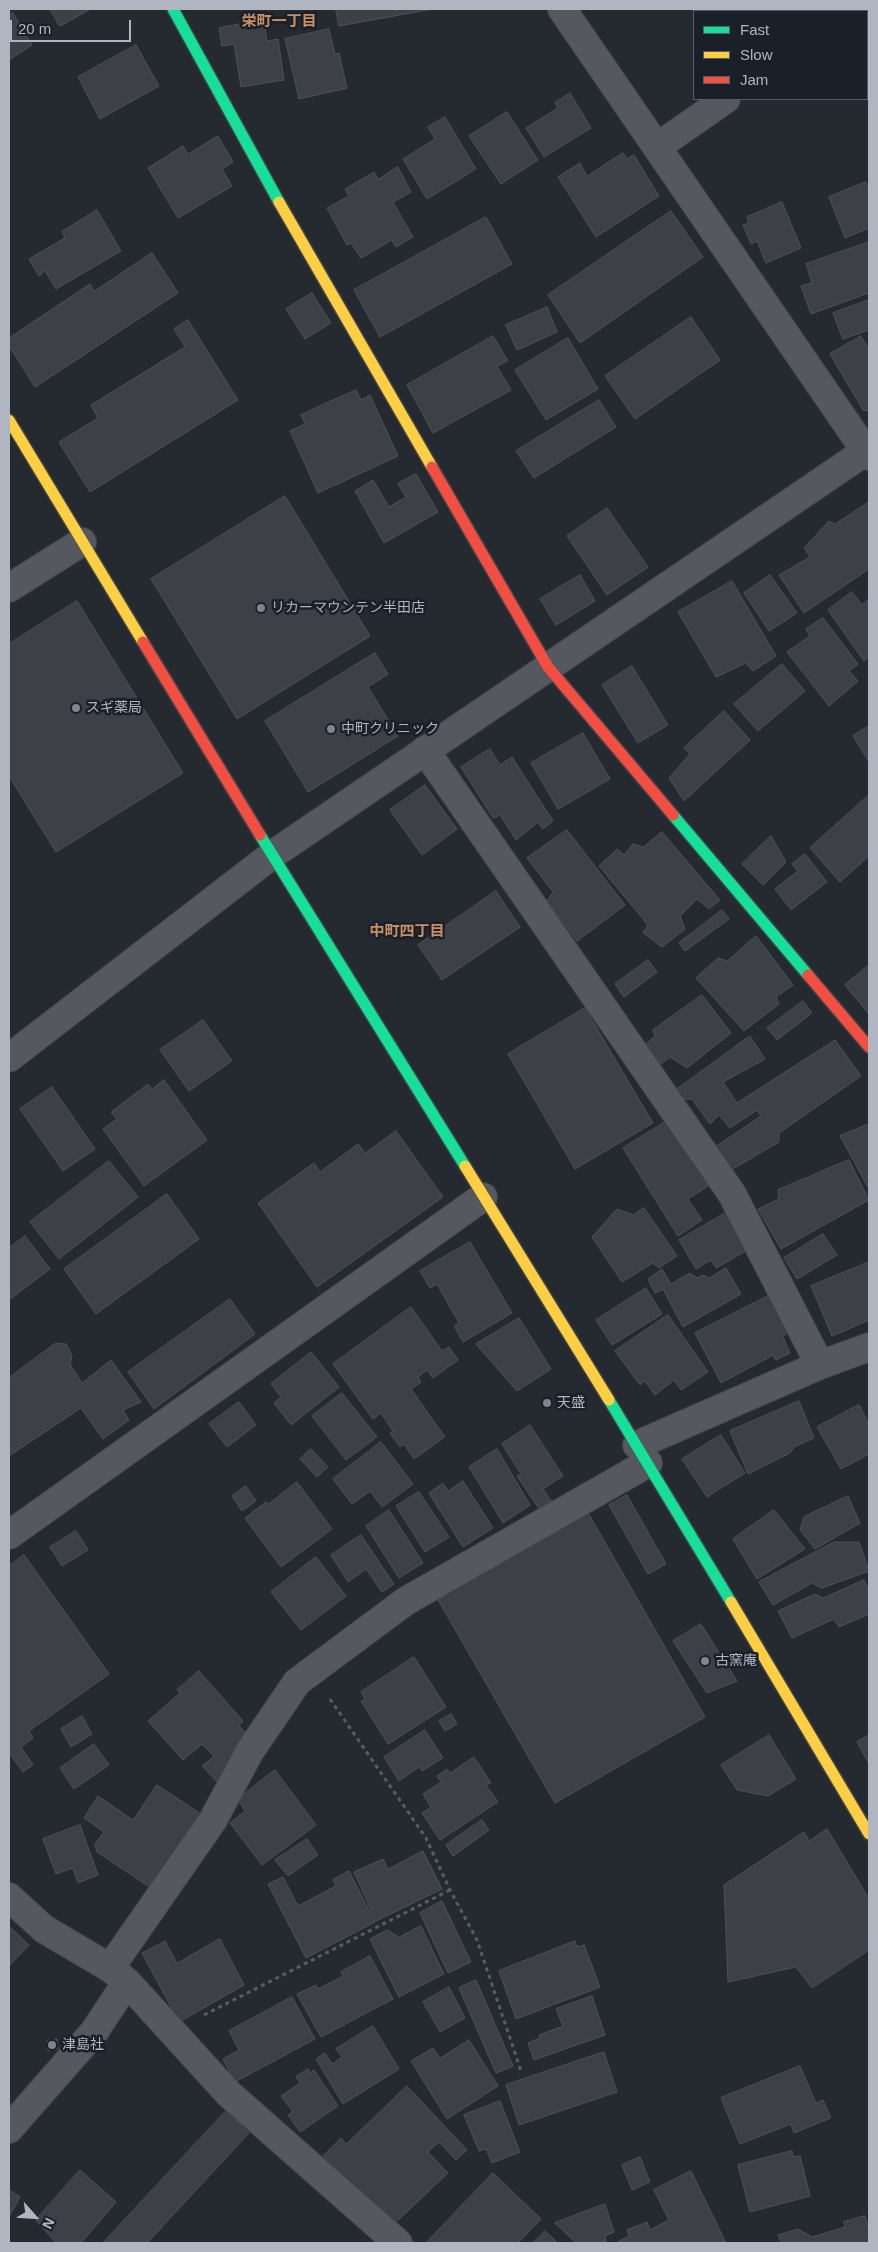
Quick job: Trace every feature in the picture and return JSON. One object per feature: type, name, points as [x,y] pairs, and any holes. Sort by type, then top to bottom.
[{"type":"street","points":[[173,9],[282,208],[548,667],[869,1047]]},
{"type":"street","points":[[9,1058],[272,855],[868,452],[562,9]]},
{"type":"street","points":[[657,147],[725,100]]},
{"type":"street","points":[[9,420],[272,855],[642,1454],[869,1834]]},
{"type":"street","points":[[9,588],[82,542]]},
{"type":"street","points":[[425,750],[732,1194],[820,1365]]},
{"type":"street","points":[[9,1535],[483,1197]]},
{"type":"street","points":[[9,2129],[94,2032],[118,1975],[213,1820],[250,1751],[297,1682],[406,1601],[642,1454],[820,1365],[869,1347]]},
{"type":"street","points":[[9,1897],[44,1929],[118,1975],[229,2094],[398,2243]]},
{"type":"path","points":[[312,1672],[426,1838],[450,1890],[477,1940],[522,2071]]},
{"type":"path","points":[[172,2032],[450,1890]]},
{"type":"building","points":[[50,9],[91,9],[60,26]]},
{"type":"building","points":[[336,9],[433,9],[339,26]]},
{"type":"building","points":[[13,13],[32,45],[9,60],[9,15]]},
{"type":"building","points":[[264,20],[267,41],[278,39],[284,80],[241,87],[234,44],[222,46],[219,28]]},
{"type":"building","points":[[329,29],[335,54],[339,53],[347,88],[299,99],[285,39]]},
{"type":"building","points":[[136,45],[159,86],[100,119],[78,77]]},
{"type":"building","points":[[570,93],[591,128],[544,157],[526,128],[558,108],[555,103]]},
{"type":"building","points":[[507,112],[538,160],[501,184],[469,136]]},
{"type":"building","points":[[445,117],[476,169],[427,199],[403,159],[435,139],[428,127]]},
{"type":"building","points":[[218,136],[233,162],[222,169],[232,186],[178,218],[148,168],[183,146],[188,154]]},
{"type":"building","points":[[623,153],[627,159],[634,155],[659,196],[596,237],[558,177],[580,163],[587,176]]},
{"type":"building","points":[[398,167],[411,192],[393,202],[413,237],[396,247],[392,240],[361,258],[351,243],[347,245],[327,208],[349,196],[345,189],[374,172],[378,179]]},
{"type":"building","points":[[866,182],[869,191],[869,228],[845,238],[829,197]]},
{"type":"building","points":[[782,202],[801,248],[766,263],[757,241],[751,244],[743,225],[749,223],[747,217]]},
{"type":"building","points":[[97,210],[121,251],[56,289],[45,271],[39,276],[29,259],[65,238],[62,232]]},
{"type":"building","points":[[671,211],[703,257],[580,343],[548,295]]},
{"type":"building","points":[[486,217],[512,264],[380,337],[354,290]]},
{"type":"building","points":[[869,242],[869,293],[811,314],[801,286],[812,283],[806,264]]},
{"type":"building","points":[[152,253],[178,293],[35,387],[9,346],[9,338],[90,284],[94,291]]},
{"type":"building","points":[[312,293],[331,323],[305,339],[286,309]]},
{"type":"building","points":[[869,300],[869,330],[843,339],[833,313]]},
{"type":"building","points":[[547,307],[557,332],[517,350],[506,325]]},
{"type":"building","points":[[691,317],[720,360],[635,419],[605,376]]},
{"type":"building","points":[[188,320],[238,400],[90,492],[59,442],[98,418],[91,405],[185,347],[174,329]]},
{"type":"building","points":[[493,336],[508,361],[497,366],[511,390],[433,433],[407,385]]},
{"type":"building","points":[[861,336],[869,350],[869,411],[863,410],[830,354]]},
{"type":"building","points":[[568,338],[598,389],[546,420],[515,370]]},
{"type":"building","points":[[356,390],[361,400],[370,395],[398,456],[318,493],[290,431],[305,424],[301,415]]},
{"type":"building","points":[[599,400],[616,427],[534,478],[516,451]]},
{"type":"building","points":[[416,474],[438,512],[384,543],[355,491],[373,480],[389,507],[406,497],[398,484]]},
{"type":"building","name":"リカーマウンテン半田店","points":[[285,496],[370,636],[237,719],[151,579]]},
{"type":"building","points":[[869,502],[869,569],[804,613],[779,575],[810,557],[804,548],[829,521],[835,524]]},
{"type":"building","points":[[607,508],[648,567],[607,595],[567,536]]},
{"type":"building","points":[[580,575],[595,601],[556,625],[540,599]]},
{"type":"building","points":[[770,575],[797,613],[769,631],[744,593]]},
{"type":"building","points":[[732,581],[776,656],[753,671],[746,663],[716,677],[678,612]]},
{"type":"building","points":[[852,592],[862,605],[869,599],[869,657],[864,661],[828,610]]},
{"type":"building","name":"スギ薬局","points":[[77,601],[183,773],[56,852],[9,776],[9,644]]},
{"type":"building","points":[[823,618],[858,664],[849,671],[858,681],[829,706],[787,652],[810,636],[806,629]]},
{"type":"building","name":"中町クリニック","points":[[375,653],[388,674],[368,687],[398,736],[308,792],[265,721]]},
{"type":"building","points":[[782,664],[805,691],[758,731],[734,704]]},
{"type":"building","points":[[632,666],[668,725],[638,743],[602,685]]},
{"type":"building","points":[[724,711],[750,740],[684,801],[669,778],[690,754],[684,748]]},
{"type":"building","points":[[869,726],[869,762],[853,736]]},
{"type":"building","points":[[583,733],[610,779],[558,809],[531,763]]},
{"type":"building","points":[[490,749],[500,765],[512,757],[553,821],[543,829],[538,822],[516,840],[500,815],[493,818],[461,767]]},
{"type":"building","points":[[425,785],[457,829],[422,855],[390,810]]},
{"type":"building","points":[[869,795],[869,856],[840,882],[810,848]]},
{"type":"building","points":[[567,830],[625,905],[577,941],[547,901],[553,892],[527,858]]},
{"type":"building","points":[[662,832],[720,900],[709,909],[697,899],[680,916],[685,929],[662,947],[643,933],[648,925],[599,866],[617,849],[624,855],[633,844],[643,847]]},
{"type":"building","points":[[771,836],[786,862],[763,885],[742,864]]},
{"type":"building","points":[[805,854],[827,882],[791,910],[775,889],[798,871],[792,864]]},
{"type":"building","points":[[496,891],[520,927],[442,980],[418,945]]},
{"type":"building","points":[[722,910],[729,919],[685,951],[679,943]]},
{"type":"building","points":[[756,936],[793,985],[776,997],[779,1004],[744,1031],[696,978],[718,958],[727,961]]},
{"type":"building","points":[[648,960],[657,972],[624,997],[615,984]]},
{"type":"building","points":[[869,965],[869,1014],[845,985]]},
{"type":"building","points":[[702,995],[731,1033],[687,1068],[670,1057],[661,1064],[645,1045],[655,1036],[653,1030]]},
{"type":"building","points":[[803,1001],[812,1013],[777,1040],[767,1028]]},
{"type":"building","points":[[585,1008],[653,1123],[575,1169],[508,1054]]},
{"type":"building","points":[[203,1020],[232,1061],[189,1091],[160,1050]]},
{"type":"building","points":[[750,1036],[765,1059],[723,1082],[737,1103],[835,1040],[861,1076],[779,1133],[779,1142],[731,1170],[715,1147],[761,1116],[757,1110],[730,1128],[719,1115],[710,1124],[692,1099],[684,1099],[676,1090]]},
{"type":"building","points":[[164,1080],[207,1140],[144,1186],[103,1129],[117,1119],[111,1112],[148,1084],[152,1089]]},
{"type":"building","points":[[52,1087],[95,1149],[63,1171],[20,1109]]},
{"type":"building","points":[[667,1121],[708,1186],[688,1199],[702,1220],[678,1236],[623,1148]]},
{"type":"building","points":[[869,1124],[869,1189],[840,1136]]},
{"type":"building","points":[[396,1131],[443,1197],[317,1287],[258,1203],[314,1163],[320,1172],[358,1144],[365,1153]]},
{"type":"building","points":[[849,1160],[869,1200],[781,1249],[758,1209],[779,1199],[778,1190]]},
{"type":"building","points":[[109,1161],[138,1197],[59,1259],[30,1222]]},
{"type":"building","points":[[167,1194],[199,1239],[96,1314],[64,1269]]},
{"type":"building","points":[[644,1208],[677,1256],[659,1268],[653,1263],[622,1282],[592,1237],[617,1209],[633,1215]]},
{"type":"building","points":[[729,1211],[751,1248],[716,1268],[711,1260],[696,1269],[679,1240]]},
{"type":"building","points":[[823,1234],[837,1255],[797,1279],[784,1258]]},
{"type":"building","points":[[25,1236],[50,1269],[9,1300],[9,1248]]},
{"type":"building","points":[[470,1242],[512,1313],[463,1342],[454,1326],[459,1323],[437,1284],[430,1288],[420,1271]]},
{"type":"building","points":[[869,1262],[869,1320],[832,1336],[811,1286]]},
{"type":"building","points":[[726,1268],[741,1294],[683,1327],[663,1289],[655,1293],[648,1279],[662,1269],[671,1284],[690,1273],[697,1278],[703,1275],[709,1278]]},
{"type":"building","points":[[646,1288],[662,1314],[612,1345],[596,1320]]},
{"type":"building","points":[[770,1295],[788,1331],[783,1337],[790,1353],[776,1360],[773,1355],[721,1383],[695,1333]]},
{"type":"building","points":[[230,1299],[255,1334],[154,1409],[128,1372]]},
{"type":"building","points":[[411,1307],[442,1351],[449,1347],[458,1360],[433,1378],[427,1370],[418,1377],[421,1382],[411,1389],[445,1437],[414,1459],[404,1444],[400,1447],[390,1433],[393,1431],[381,1413],[373,1419],[333,1364]]},
{"type":"building","points":[[668,1315],[708,1372],[681,1390],[674,1380],[655,1395],[645,1381],[640,1385],[615,1351]]},
{"type":"building","points":[[519,1318],[551,1369],[517,1391],[476,1344]]},
{"type":"building","points":[[56,1343],[66,1344],[72,1356],[70,1364],[82,1383],[111,1360],[141,1402],[123,1410],[129,1420],[103,1439],[81,1408],[9,1456],[9,1378]]},
{"type":"building","points":[[311,1352],[339,1387],[291,1425],[274,1403],[281,1397],[271,1384]]},
{"type":"building","points":[[342,1393],[377,1437],[346,1460],[312,1416]]},
{"type":"building","points":[[799,1401],[814,1438],[794,1447],[790,1453],[748,1474],[730,1431]]},
{"type":"building","points":[[239,1402],[256,1425],[227,1447],[209,1424]]},
{"type":"building","points":[[859,1405],[869,1424],[869,1454],[841,1469],[817,1427]]},
{"type":"building","points":[[530,1425],[563,1476],[543,1489],[551,1501],[539,1509],[517,1476],[521,1474],[502,1444]]},
{"type":"building","points":[[721,1435],[745,1473],[707,1497],[682,1459]]},
{"type":"building","points":[[381,1442],[413,1484],[382,1507],[370,1491],[352,1504],[333,1479]]},
{"type":"building","points":[[311,1449],[328,1467],[317,1477],[300,1459]]},
{"type":"building","points":[[497,1449],[530,1505],[503,1523],[469,1467]]},
{"type":"building","points":[[463,1481],[493,1528],[463,1547],[429,1493],[443,1483],[448,1491]]},
{"type":"building","points":[[297,1482],[332,1529],[281,1567],[245,1518],[266,1502],[268,1504]]},
{"type":"building","points":[[246,1486],[256,1501],[242,1511],[232,1496]]},
{"type":"building","points":[[419,1492],[449,1537],[425,1552],[396,1506]]},
{"type":"building","points":[[627,1495],[666,1564],[648,1574],[609,1505]]},
{"type":"building","points":[[848,1496],[860,1523],[815,1549],[800,1530],[804,1517]]},
{"type":"building","points":[[389,1510],[423,1563],[399,1578],[366,1526]]},
{"type":"building","points":[[774,1510],[805,1549],[757,1579],[733,1539]]},
{"type":"building","points":[[587,1511],[705,1717],[555,1803],[437,1598]]},
{"type":"building","points":[[76,1531],[88,1550],[62,1566],[50,1547]]},
{"type":"building","points":[[361,1535],[394,1584],[382,1592],[366,1569],[348,1582],[331,1555]]},
{"type":"building","points":[[834,1542],[859,1542],[869,1571],[822,1588],[812,1583],[773,1605],[759,1582]]},
{"type":"building","points":[[24,1555],[109,1674],[29,1731],[33,1738],[21,1747],[33,1765],[23,1772],[9,1753],[9,1566]]},
{"type":"building","points":[[316,1557],[346,1596],[301,1630],[271,1592]]},
{"type":"building","points":[[864,1580],[869,1592],[869,1614],[839,1627],[834,1619],[792,1638],[778,1611],[815,1594],[823,1598]]},
{"type":"building","name":"古窯庵","points":[[701,1624],[737,1681],[707,1693],[673,1641]]},
{"type":"building","points":[[414,1657],[446,1707],[388,1744],[361,1701],[365,1699],[361,1692]]},
{"type":"building","points":[[199,1671],[243,1721],[239,1726],[246,1733],[218,1783],[202,1766],[214,1756],[202,1744],[183,1760],[148,1721],[180,1693],[177,1690]]},
{"type":"building","points":[[451,1714],[457,1724],[445,1731],[439,1721]]},
{"type":"building","points":[[82,1716],[92,1734],[71,1747],[61,1729]]},
{"type":"building","points":[[425,1730],[443,1758],[422,1771],[419,1767],[399,1781],[384,1757]]},
{"type":"building","points":[[769,1735],[796,1779],[768,1796],[737,1790],[721,1765]]},
{"type":"building","points":[[869,1735],[869,1764],[857,1742]]},
{"type":"building","points":[[94,1744],[109,1765],[74,1789],[60,1768]]},
{"type":"building","points":[[474,1757],[491,1783],[486,1785],[498,1802],[440,1840],[422,1813],[431,1807],[423,1794],[441,1782],[437,1776],[447,1769],[450,1773]]},
{"type":"building","points":[[275,1770],[316,1825],[262,1865],[230,1823],[245,1811],[238,1799]]},
{"type":"building","points":[[157,1785],[201,1814],[151,1888],[97,1852],[95,1844],[104,1832],[84,1818],[98,1796],[133,1820]]},
{"type":"building","points":[[482,1820],[489,1830],[453,1856],[446,1845]]},
{"type":"building","points":[[80,1825],[98,1875],[78,1883],[73,1868],[56,1874],[43,1839]]},
{"type":"building","points":[[827,1829],[869,1899],[869,1950],[812,1988],[796,1967],[728,1982],[724,1885],[804,1832],[809,1841]]},
{"type":"building","points":[[307,1839],[318,1855],[288,1876],[275,1860]]},
{"type":"building","points":[[423,1851],[442,1889],[376,1921],[354,1872],[383,1859],[388,1869]]},
{"type":"building","points":[[349,1871],[375,1922],[306,1958],[268,1884],[283,1877],[298,1906],[336,1886],[333,1880]]},
{"type":"building","points":[[442,1901],[471,1962],[448,1973],[420,1913]]},
{"type":"building","points":[[9,1926],[29,1945],[9,1966]]},
{"type":"building","points":[[421,1926],[444,1974],[399,1997],[370,1939],[387,1930],[399,1937]]},
{"type":"building","points":[[220,1939],[244,1985],[179,2022],[142,1953],[165,1941],[177,1963]]},
{"type":"building","points":[[575,1941],[577,1947],[584,1945],[600,1987],[516,2019],[499,1971]]},
{"type":"building","points":[[370,1956],[393,1999],[321,2037],[297,1994],[316,1985],[318,1989],[343,1976],[341,1972]]},
{"type":"building","points":[[476,1980],[513,2066],[496,2073],[459,1988]]},
{"type":"building","points":[[449,1987],[465,2018],[440,2032],[423,2002]]},
{"type":"building","points":[[592,1996],[605,2035],[534,2060],[528,2043],[540,2038],[539,2035],[563,2026],[556,2009]]},
{"type":"building","points":[[292,1997],[315,2039],[235,2082],[223,2059],[239,2050],[229,2031]]},
{"type":"building","points":[[373,2026],[399,2069],[343,2104],[316,2059],[325,2053],[332,2064],[342,2057],[336,2049]]},
{"type":"building","name":"津島社","points":[[57,2039],[58,2049],[48,2051],[47,2041]]},
{"type":"building","points":[[469,2040],[498,2086],[447,2119],[411,2061],[433,2048],[440,2058]]},
{"type":"building","points":[[604,2052],[617,2092],[519,2125],[506,2085]]},
{"type":"building","points":[[800,2066],[816,2103],[823,2100],[831,2118],[794,2133],[791,2124],[740,2144],[721,2098]]},
{"type":"building","points":[[308,2069],[310,2073],[314,2070],[338,2106],[300,2132],[288,2115],[293,2112],[281,2096],[300,2083],[296,2077]]},
{"type":"building","points":[[407,2086],[467,2150],[456,2160],[439,2142],[428,2152],[448,2173],[392,2226],[363,2199],[323,2156],[341,2138],[346,2144]]},
{"type":"building","points":[[500,2101],[520,2152],[492,2163],[486,2149],[479,2151],[464,2115]]},
{"type":"building","points":[[226,2111],[249,2133],[147,2243],[103,2243]]},
{"type":"building","points":[[792,2151],[793,2157],[800,2156],[810,2196],[750,2212],[738,2165]]},
{"type":"building","points":[[640,2157],[650,2182],[632,2190],[622,2165]]},
{"type":"building","points":[[80,2170],[116,2202],[81,2243],[56,2243],[36,2220]]},
{"type":"building","points":[[691,2171],[726,2243],[616,2243],[629,2236],[627,2230],[647,2222],[650,2230],[669,2220],[654,2190]]},
{"type":"building","points":[[493,2173],[541,2219],[518,2243],[426,2243]]},
{"type":"building","points":[[9,2190],[20,2197],[9,2217]]},
{"type":"building","points":[[605,2204],[614,2232],[605,2236],[606,2242],[576,2243],[555,2223]]},
{"type":"building","points":[[865,2216],[869,2230],[869,2243],[781,2243],[778,2235],[798,2229],[812,2237],[845,2227],[844,2222]]},
{"type":"building","points":[[545,2231],[556,2241],[553,2243],[533,2243]]},
{"type":"traffic: fast","points":[[173,9],[279,202]]},
{"type":"traffic: fast","points":[[673,815],[808,975]]},
{"type":"traffic: fast","points":[[260,835],[465,1166]]},
{"type":"traffic: fast","points":[[609,1400],[731,1602]]},
{"type":"traffic: slow","points":[[279,202],[432,467]]},
{"type":"traffic: slow","points":[[9,420],[143,642]]},
{"type":"traffic: slow","points":[[465,1166],[609,1400]]},
{"type":"traffic: slow","points":[[731,1602],[869,1834]]},
{"type":"traffic: jam","points":[[432,467],[548,667],[673,815]]},
{"type":"traffic: jam","points":[[143,642],[260,835]]},
{"type":"traffic: jam","points":[[808,975],[869,1047]]},
{"type":"place","name":"リカーマウンテン半田店","points":[[261,608]]},
{"type":"place","name":"スギ薬局","points":[[76,708]]},
{"type":"place","name":"中町クリニック","points":[[331,729]]},
{"type":"place","name":"天盛","points":[[547,1403]]},
{"type":"place","name":"古窯庵","points":[[705,1661]]},
{"type":"place","name":"津島社","points":[[52,2045]]},
{"type":"district","name":"栄町一丁目","points":[[279,22]]},
{"type":"district","name":"中町四丁目","points":[[407,932]]}]
